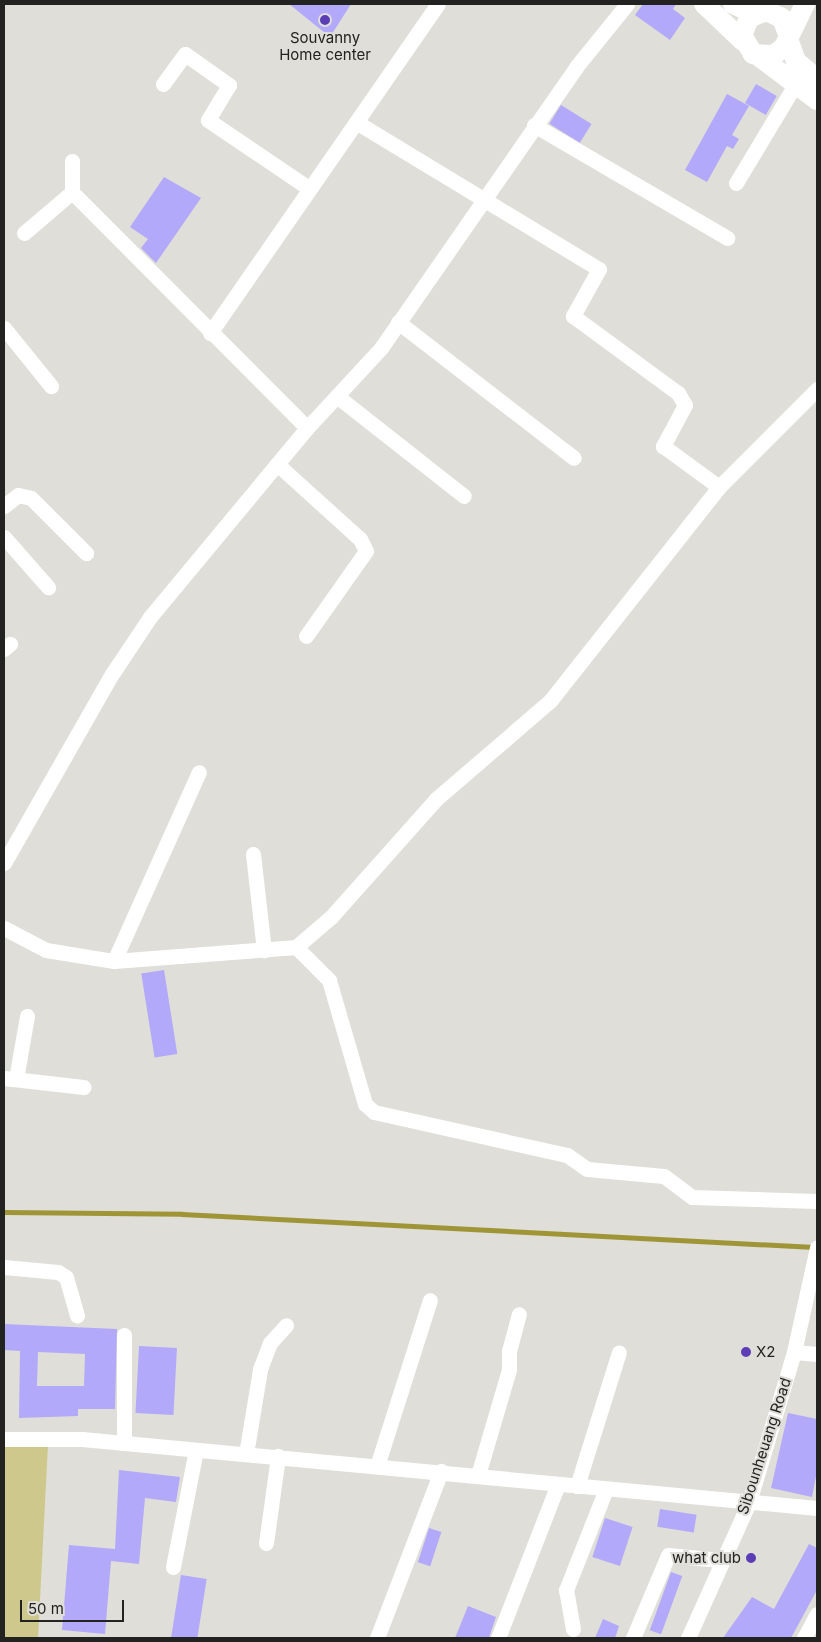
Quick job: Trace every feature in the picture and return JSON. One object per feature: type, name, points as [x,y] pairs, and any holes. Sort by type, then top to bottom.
[{"type":"main road","points":[[704,4],[757,55],[817,100]]},
{"type":"main road","points":[[734,4],[765,10],[782,18],[796,60],[817,79]]},
{"type":"main road","points":[[757,55],[774,55],[788,36],[805,4]]},
{"type":"main road","points":[[743,41],[745,23],[765,10]]},
{"type":"street","points":[[210,333],[307,187],[356,122],[438,4]]},
{"type":"street","points":[[4,863],[112,674],[150,617],[307,428],[338,397],[398,322],[534,126],[627,4]]},
{"type":"street","points":[[163,84],[185,54],[229,85],[208,120],[307,187]]},
{"type":"street","points":[[736,183],[796,83]]},
{"type":"street","points":[[356,122],[484,196],[599,269],[573,316],[678,393],[685,405],[662,446],[719,487]]},
{"type":"street","points":[[534,126],[727,238]]},
{"type":"street","points":[[72,162],[72,192],[210,333],[307,428]]},
{"type":"street","points":[[24,233],[72,192]]},
{"type":"street","points":[[398,322],[574,458]]},
{"type":"street","points":[[4,328],[51,386]]},
{"type":"street","points":[[4,928],[46,950],[114,961],[296,946],[331,917],[407,828],[472,765],[550,700],[719,487],[817,389]]},
{"type":"street","points":[[338,397],[464,496]]},
{"type":"street","points":[[277,464],[360,539],[366,551],[306,636]]},
{"type":"street","points":[[4,506],[18,495],[31,498],[86,553]]},
{"type":"street","points":[[4,537],[48,587]]},
{"type":"street","points":[[114,961],[200,772]]},
{"type":"street","points":[[253,854],[264,950]]},
{"type":"street","points":[[296,946],[329,980],[365,1104],[374,1112],[568,1155],[587,1168],[664,1176],[692,1197],[817,1201]]},
{"type":"street","points":[[27,1016],[10,1079],[83,1086]]},
{"type":"street","name":"Sibounheuang Road","points":[[688,1638],[720,1560],[749,1502],[794,1352],[817,1247]]},
{"type":"street","points":[[4,1267],[58,1272],[66,1278],[77,1315]]},
{"type":"street","points":[[377,1466],[430,1300]]},
{"type":"street","points":[[478,1476],[509,1370],[509,1351],[519,1314]]},
{"type":"street","points":[[246,1454],[260,1369],[270,1343],[286,1325]]},
{"type":"street","points":[[124,1335],[124,1443]]},
{"type":"street","points":[[577,1486],[619,1352]]},
{"type":"street","points":[[794,1352],[817,1354]]},
{"type":"street","points":[[4,1439],[124,1443],[278,1456],[817,1508]]},
{"type":"street","points":[[173,1567],[196,1450]]},
{"type":"street","points":[[266,1543],[278,1456]]},
{"type":"street","points":[[377,1638],[441,1471]]},
{"type":"street","points":[[498,1638],[558,1484]]},
{"type":"street","points":[[573,1629],[566,1590],[606,1489]]},
{"type":"street","points":[[633,1638],[668,1555],[720,1560]]},
{"type":"street","points":[[804,1638],[817,1614]]},
{"type":"shaded area","points":[[48,1445],[38,1638],[4,1638],[4,1446]]},
{"type":"building","name":"Souvanny Home center","points":[[289,4],[351,4],[330,37]]},
{"type":"building","points":[[643,4],[676,4],[673,9],[685,18],[670,40],[635,15]]},
{"type":"building","points":[[756,84],[777,96],[766,115],[745,103]]},
{"type":"building","points":[[727,94],[749,106],[732,135],[739,139],[733,149],[727,146],[707,182],[685,170]]},
{"type":"building","points":[[561,105],[592,124],[580,143],[549,124]]},
{"type":"building","points":[[164,177],[201,198],[156,263],[141,248],[148,239],[130,227]]},
{"type":"building","points":[[164,970],[177,1054],[155,1058],[141,974]]},
{"type":"building","points":[[4,1324],[117,1329],[115,1409],[78,1409],[78,1416],[19,1418],[20,1351],[4,1350]],"holes":[[[38,1352],[85,1354],[84,1386],[37,1386]]]},
{"type":"building","points":[[139,1346],[177,1348],[173,1415],[135,1413]]},
{"type":"building","points":[[788,1413],[817,1419],[817,1471],[812,1497],[771,1488]]},
{"type":"building","points":[[119,1470],[180,1477],[176,1502],[145,1498],[139,1564],[111,1561],[105,1634],[62,1630],[69,1545],[115,1549]]},
{"type":"building","points":[[660,1509],[697,1515],[694,1533],[657,1527]]},
{"type":"building","points":[[605,1518],[633,1527],[620,1566],[592,1557]]},
{"type":"building","points":[[429,1528],[441,1532],[430,1566],[418,1562]]},
{"type":"building","points":[[809,1544],[817,1548],[817,1590],[791,1638],[723,1638],[752,1597],[774,1609]]},
{"type":"building","points":[[671,1572],[682,1576],[661,1634],[650,1630]]},
{"type":"building","points":[[181,1575],[207,1579],[197,1638],[171,1638]]},
{"type":"building","points":[[468,1606],[496,1617],[489,1638],[455,1638]]},
{"type":"building","points":[[603,1619],[619,1626],[615,1638],[595,1638]]},
{"type":"waterway","points":[[4,1212],[182,1214],[814,1247]]},
{"type":"place","name":"Souvanny Home center","points":[[325,20]]},
{"type":"place","name":"X2","points":[[746,1352]]},
{"type":"place","name":"what club","points":[[751,1558]]}]
